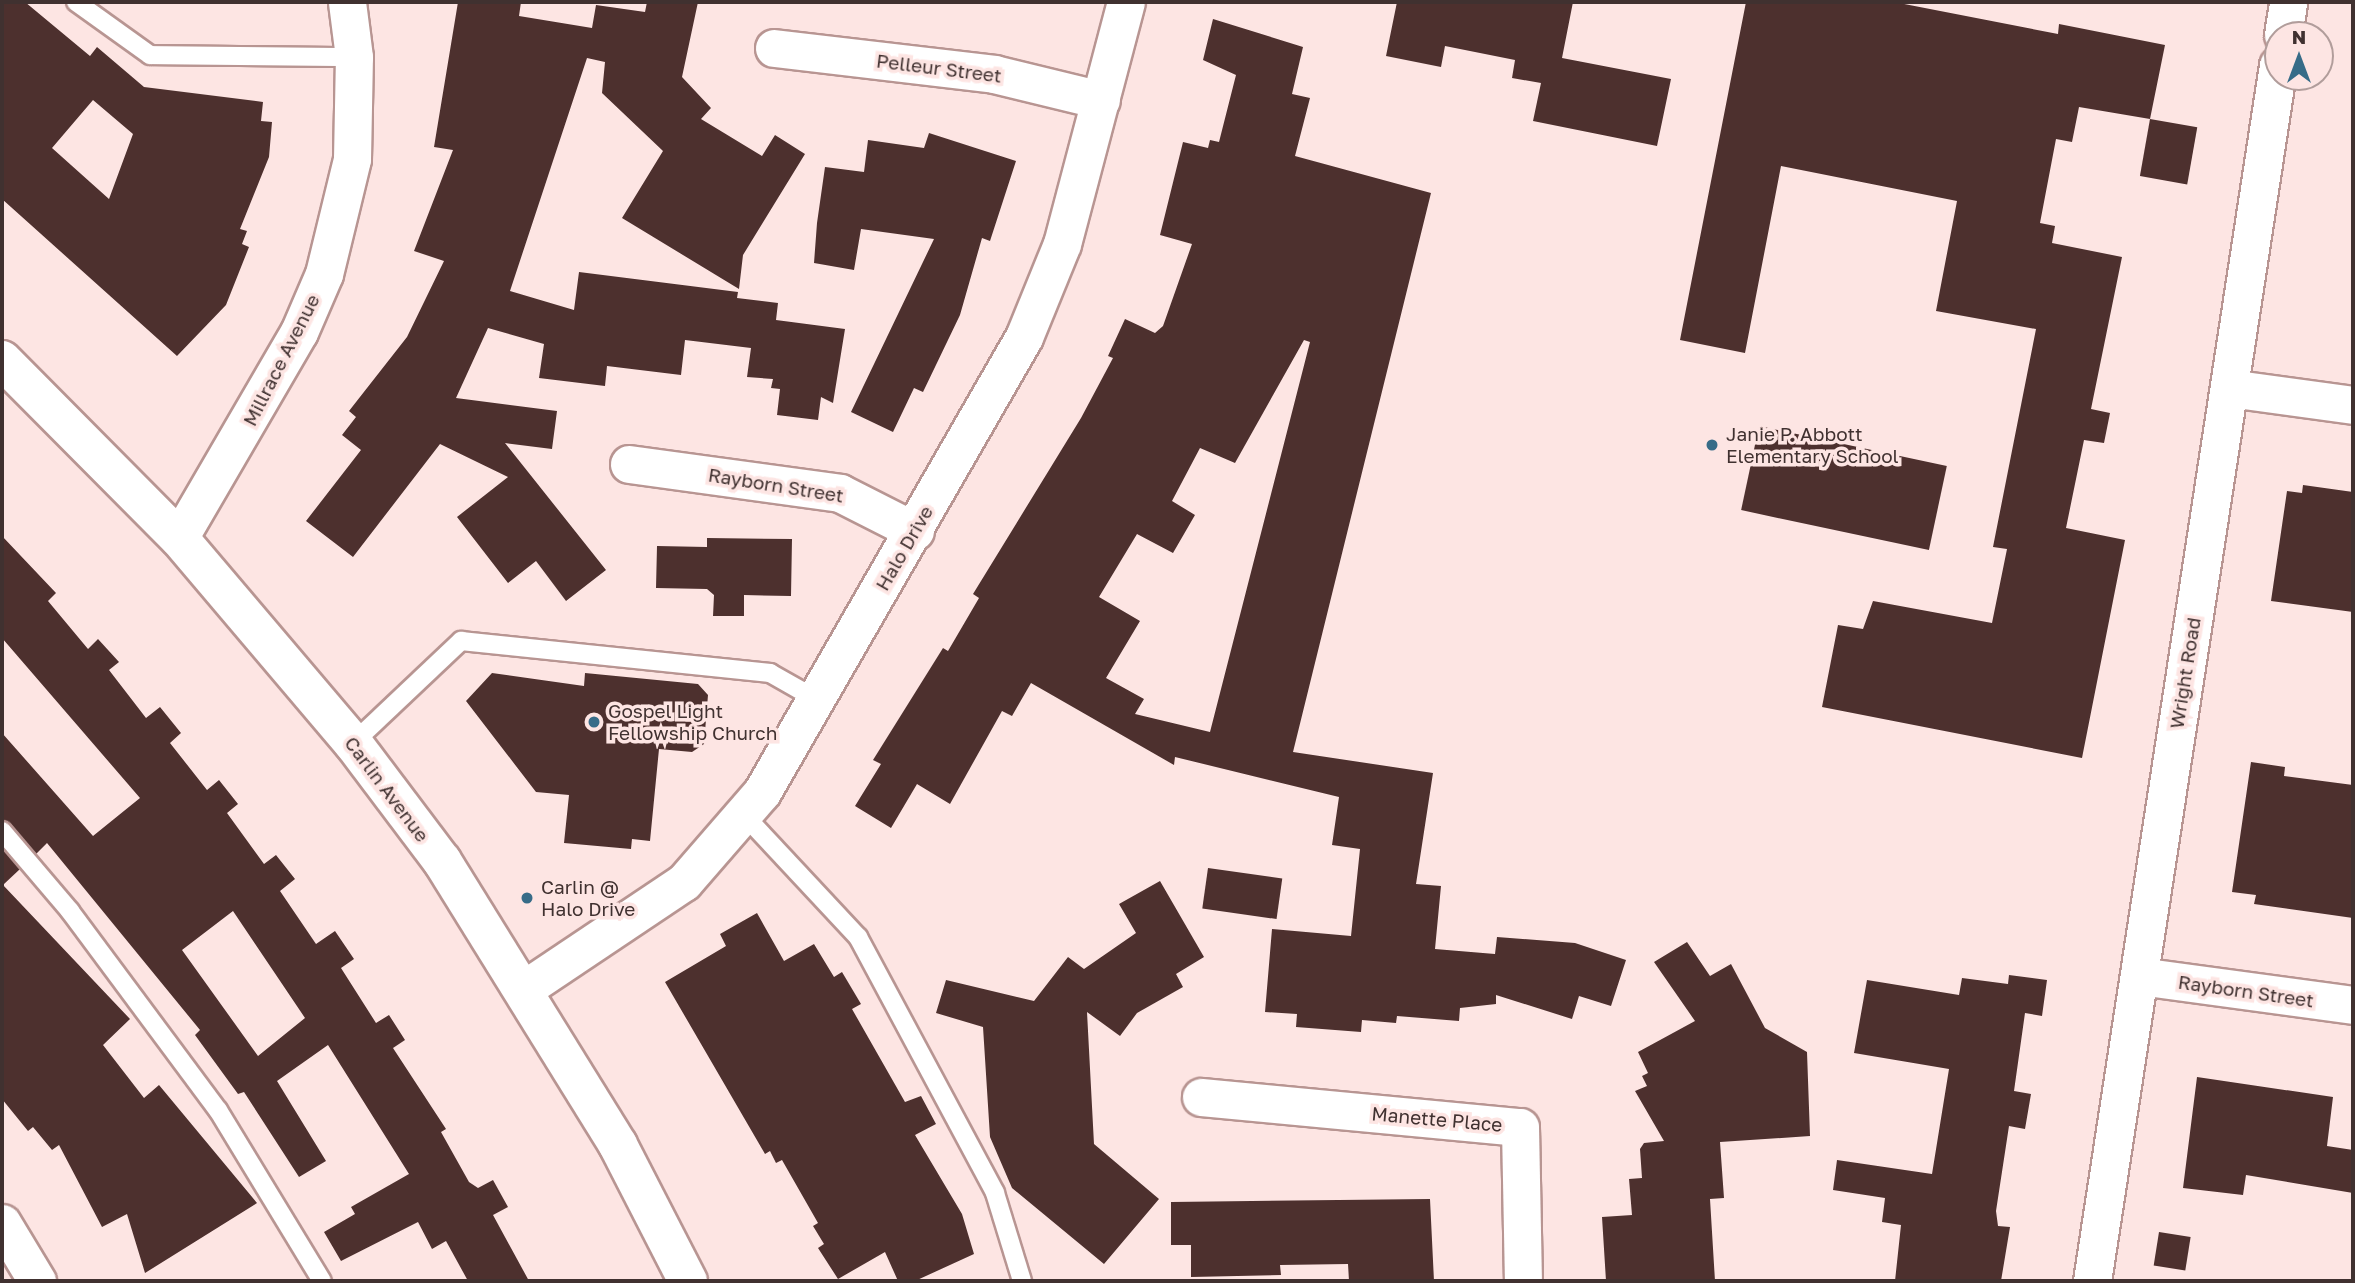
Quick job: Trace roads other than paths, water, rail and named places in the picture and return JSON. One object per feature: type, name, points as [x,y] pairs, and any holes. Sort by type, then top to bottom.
[{"type":"street","name":"Millrace Avenue","points":[[179,538],[293,343],[324,274],[352,159],[354,57],[347,2]]},
{"type":"street","name":"Halo Drive","points":[[524,989],[684,882],[745,816],[915,530],[1045,291],[1101,100],[1126,2]]},
{"type":"street","points":[[2285,21],[2288,2]]},
{"type":"street","name":"Pelleur Street","points":[[774,48],[993,74],[1101,100]]},
{"type":"street","name":"Wright Road","points":[[2092,1281],[2274,91]]},
{"type":"street","name":"Carlin Avenue","points":[[2,360],[179,538],[353,743],[442,861],[618,1144],[688,1281]]},
{"type":"street","points":[[2229,388],[2353,405]]},
{"type":"street","name":"Rayborn Street","points":[[629,464],[840,492],[915,530]]},
{"type":"street","name":"Rayborn Street","points":[[2139,976],[2353,1005]]},
{"type":"street","name":"Manette Place","points":[[1201,1097],[1520,1127],[1522,1281]]},
{"type":"street","points":[[2,1223],[37,1281]]},
{"type":"lane","points":[[76,2],[150,55],[354,57]]},
{"type":"lane","points":[[353,743],[461,641],[770,673],[816,699]]},
{"type":"lane","points":[[745,816],[858,937],[995,1193],[1022,1281]]},
{"type":"lane","points":[[2,831],[70,911],[218,1111],[322,1281]]},
{"type":"place","name":"Janie P. Abbott Elementary School","points":[[1712,445]]},
{"type":"place","name":"Gospel Light Fellowship Church","points":[[594,722]]},
{"type":"place","name":"Carlin @ Halo Drive","points":[[527,898]]}]
